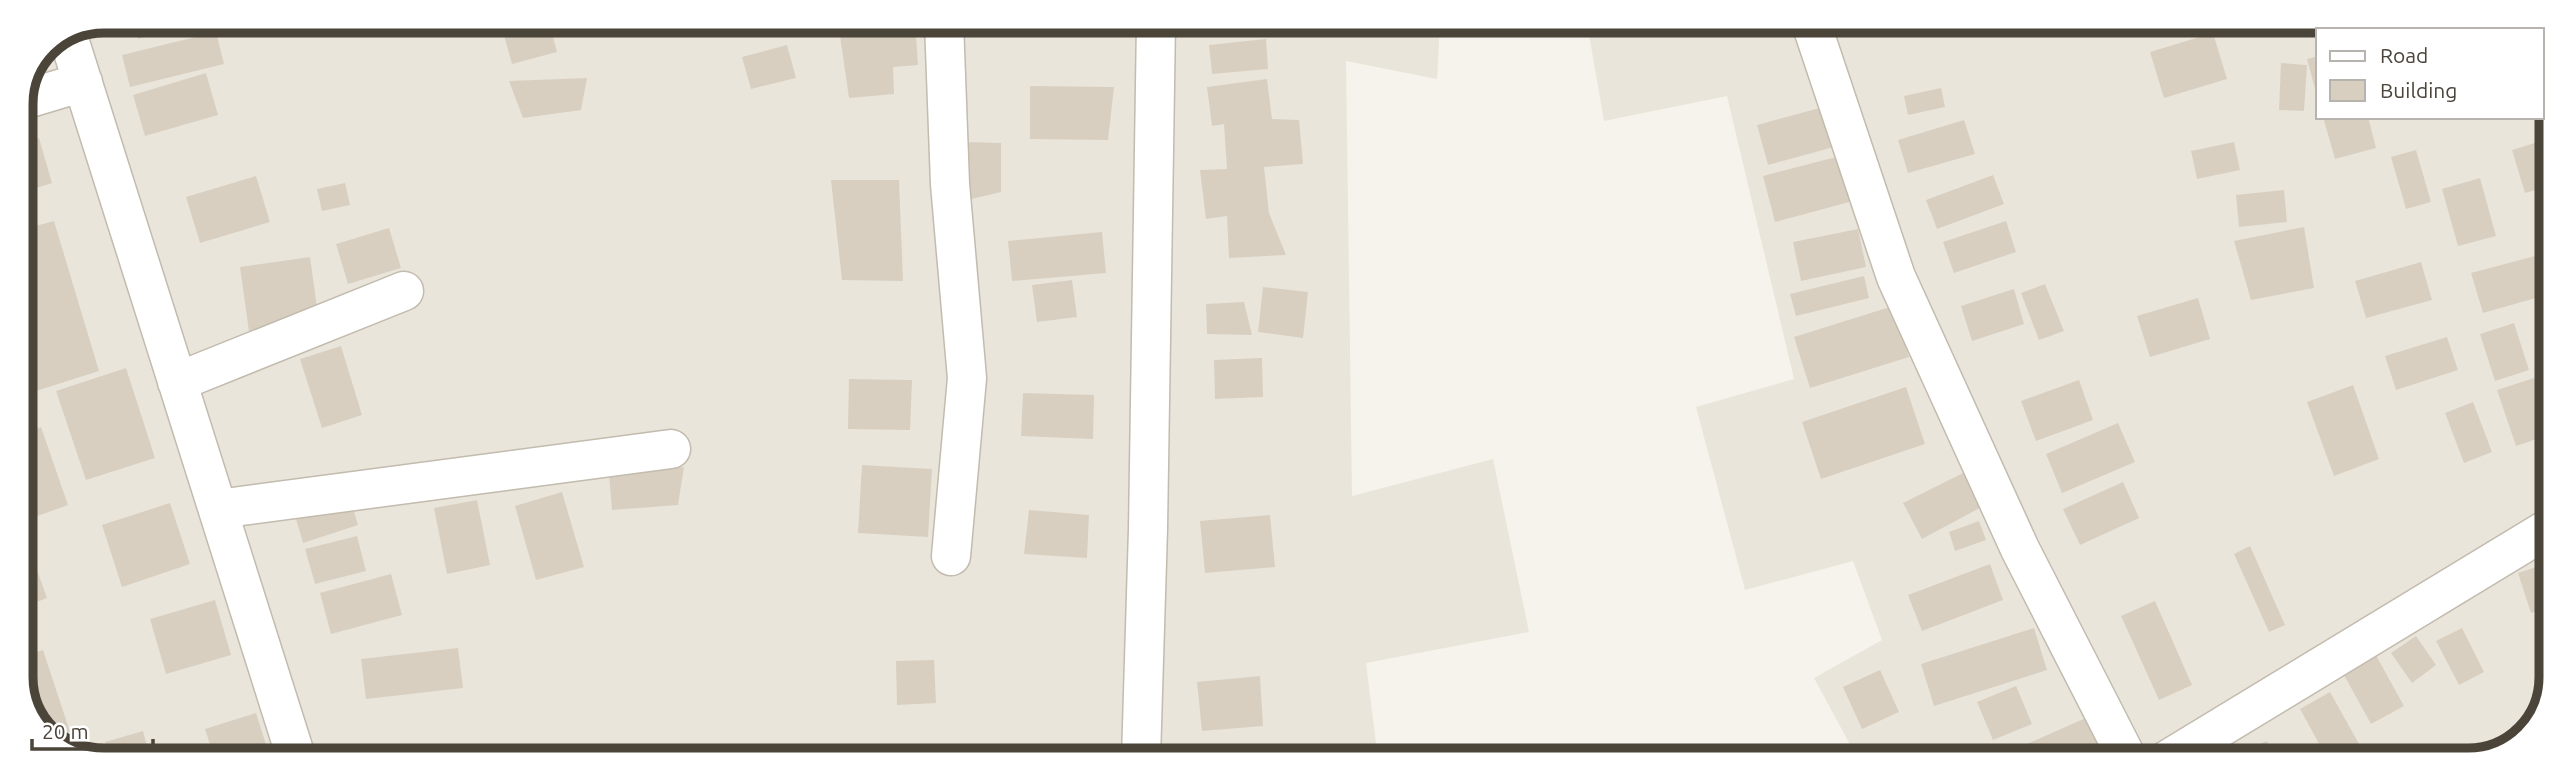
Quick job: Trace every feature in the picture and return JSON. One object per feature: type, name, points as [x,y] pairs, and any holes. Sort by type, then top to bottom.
[{"type":"street","points":[[944,33],[950,184],[967,378],[951,556]]},
{"type":"street","points":[[1141,748],[1156,33]]},
{"type":"street","points":[[1814,33],[1896,277],[2020,549],[2122,748]]},
{"type":"street","points":[[70,42],[293,748]]},
{"type":"street","points":[[34,97],[83,82]]},
{"type":"street","points":[[177,382],[404,291]]},
{"type":"street","points":[[218,509],[671,449]]},
{"type":"street","points":[[2188,748],[2539,534]]},
{"type":"shaded area","points":[[105,33],[1439,33],[1437,79],[1346,61],[1352,496],[1493,459],[1529,632],[1366,663],[1377,748],[105,748],[73,740],[58,730],[45,716],[33,681],[33,105],[39,77],[45,65],[65,45],[77,39]]},
{"type":"shaded area","points":[[1589,33],[2316,33],[2316,119],[2539,119],[2539,676],[2536,695],[2527,716],[2503,738],[2490,744],[2467,748],[1852,748],[1814,678],[1882,640],[1853,561],[1745,590],[1696,407],[1794,379],[1727,96],[1604,121]]},
{"type":"building","points":[[136,33],[158,33],[138,39]]},
{"type":"building","points":[[216,33],[224,64],[130,87],[122,55]]},
{"type":"building","points":[[503,33],[552,33],[557,52],[512,64]]},
{"type":"building","points":[[840,33],[916,33],[918,65],[893,67],[894,94],[849,98]]},
{"type":"building","points":[[2213,33],[2227,79],[2164,98],[2150,52]]},
{"type":"building","points":[[1266,39],[1268,69],[1212,74],[1209,45]]},
{"type":"building","points":[[787,45],[796,78],[751,89],[742,57]]},
{"type":"building","points":[[2316,57],[2316,92],[2307,59]]},
{"type":"building","points":[[2281,63],[2307,65],[2304,111],[2279,110]]},
{"type":"building","points":[[206,73],[218,115],[145,136],[133,95]]},
{"type":"building","points":[[587,78],[581,110],[523,118],[509,81]]},
{"type":"building","points":[[1267,79],[1272,119],[1299,120],[1303,164],[1264,167],[1269,213],[1286,255],[1229,258],[1227,216],[1206,219],[1200,170],[1227,169],[1224,124],[1212,126],[1207,87]]},
{"type":"building","points":[[1030,86],[1114,87],[1108,140],[1030,139]]},
{"type":"building","points":[[1941,88],[1945,107],[1908,115],[1904,96]]},
{"type":"building","points":[[1823,107],[1834,147],[1768,165],[1757,125]]},
{"type":"building","points":[[2324,119],[2369,119],[2376,148],[2335,159]]},
{"type":"building","points":[[1964,120],[1975,154],[1908,173],[1898,140]]},
{"type":"building","points":[[39,138],[52,183],[33,189],[33,140]]},
{"type":"building","points":[[963,142],[1001,143],[1001,192],[963,201]]},
{"type":"building","points":[[2234,142],[2240,170],[2197,179],[2191,151]]},
{"type":"building","points":[[2539,142],[2539,189],[2525,193],[2512,150]]},
{"type":"building","points":[[2416,150],[2431,202],[2406,209],[2391,157]]},
{"type":"building","points":[[1840,156],[1853,201],[1775,222],[1763,176]]},
{"type":"building","points":[[1993,175],[2004,204],[1937,229],[1926,200]]},
{"type":"building","points":[[256,176],[270,222],[200,243],[186,197]]},
{"type":"building","points":[[2480,178],[2496,236],[2458,246],[2442,189]]},
{"type":"building","points":[[831,180],[899,180],[903,281],[842,280]]},
{"type":"building","points":[[345,183],[350,205],[322,211],[317,189]]},
{"type":"building","points":[[2284,190],[2287,222],[2239,227],[2236,195]]},
{"type":"building","points":[[54,221],[99,371],[36,391],[33,381],[33,227]]},
{"type":"building","points":[[2006,221],[2016,252],[1954,273],[1943,242]]},
{"type":"building","points":[[2304,227],[2314,288],[2251,300],[2234,241]]},
{"type":"building","points":[[389,228],[401,268],[348,284],[336,244]]},
{"type":"building","points":[[1858,229],[1866,267],[1801,281],[1793,242]]},
{"type":"building","points":[[1102,232],[1106,273],[1012,281],[1008,241]]},
{"type":"building","points":[[2535,256],[2539,270],[2539,297],[2483,313],[2471,273]]},
{"type":"building","points":[[310,257],[319,322],[249,332],[240,267]]},
{"type":"building","points":[[2421,262],[2432,300],[2366,318],[2355,281]]},
{"type":"building","points":[[1864,276],[1869,298],[1796,316],[1790,294]]},
{"type":"building","points":[[1072,280],[1077,317],[1037,322],[1032,285]]},
{"type":"building","points":[[2045,284],[2064,331],[2039,340],[2021,293]]},
{"type":"building","points":[[1263,287],[1308,292],[1303,338],[1258,332]]},
{"type":"building","points":[[2014,289],[2024,324],[1972,341],[1961,306]]},
{"type":"building","points":[[2198,298],[2210,339],[2150,357],[2137,316]]},
{"type":"building","points":[[1244,302],[1252,335],[1207,334],[1206,304]]},
{"type":"building","points":[[1893,306],[1909,357],[1810,388],[1794,337]]},
{"type":"building","points":[[2514,323],[2529,370],[2495,381],[2480,334]]},
{"type":"building","points":[[2447,337],[2458,370],[2396,390],[2385,356]]},
{"type":"building","points":[[341,346],[362,415],[322,428],[300,359]]},
{"type":"building","points":[[1262,358],[1263,397],[1215,399],[1214,360]]},
{"type":"building","points":[[126,368],[155,458],[86,480],[56,391]]},
{"type":"building","points":[[2534,378],[2539,393],[2539,438],[2516,446],[2497,390]]},
{"type":"building","points":[[849,379],[912,380],[910,430],[848,429]]},
{"type":"building","points":[[2079,380],[2093,420],[2036,441],[2021,401]]},
{"type":"building","points":[[2353,385],[2379,459],[2334,476],[2307,402]]},
{"type":"building","points":[[1906,387],[1925,444],[1821,479],[1802,422]]},
{"type":"building","points":[[1023,393],[1094,395],[1093,439],[1021,436]]},
{"type":"building","points":[[2473,402],[2492,452],[2464,463],[2445,413]]},
{"type":"building","points":[[2118,423],[2135,462],[2062,493],[2046,454]]},
{"type":"building","points":[[41,427],[68,505],[33,518],[33,430]]},
{"type":"building","points":[[862,465],[932,469],[928,537],[858,533]]},
{"type":"building","points":[[684,467],[678,505],[612,510],[609,474]]},
{"type":"building","points":[[1971,469],[1989,503],[1922,539],[1903,503]]},
{"type":"building","points":[[2123,482],[2139,518],[2080,545],[2063,509]]},
{"type":"building","points":[[562,492],[584,567],[536,580],[515,506]]},
{"type":"building","points":[[349,495],[358,525],[303,543],[294,512]]},
{"type":"building","points":[[477,500],[490,565],[447,574],[434,508]]},
{"type":"building","points":[[170,503],[190,564],[122,587],[102,525]]},
{"type":"building","points":[[1029,510],[1089,515],[1087,558],[1024,554]]},
{"type":"building","points":[[1270,515],[1275,567],[1205,573],[1200,521]]},
{"type":"building","points":[[1979,521],[1986,540],[1955,551],[1949,532]]},
{"type":"building","points":[[357,536],[366,571],[315,584],[305,549]]},
{"type":"building","points":[[2250,546],[2285,625],[2269,632],[2234,554]]},
{"type":"building","points":[[33,559],[47,598],[33,603]]},
{"type":"building","points":[[1990,564],[2003,600],[1922,631],[1908,595]]},
{"type":"building","points":[[2539,566],[2539,610],[2531,613],[2518,573]]},
{"type":"building","points":[[391,574],[402,615],[331,634],[320,593]]},
{"type":"building","points":[[215,600],[231,655],[166,674],[150,619]]},
{"type":"building","points":[[2155,601],[2192,685],[2159,700],[2121,616]]},
{"type":"building","points":[[2034,628],[2047,670],[1934,706],[1921,664]]},
{"type":"building","points":[[2462,628],[2484,672],[2459,685],[2436,641]]},
{"type":"building","points":[[2416,636],[2436,665],[2412,683],[2391,653]]},
{"type":"building","points":[[458,648],[463,688],[366,699],[361,659]]},
{"type":"building","points":[[2372,648],[2404,706],[2371,724],[2339,666]]},
{"type":"building","points":[[43,650],[70,732],[63,734],[58,730],[45,716],[39,704],[33,681],[33,653]]},
{"type":"building","points":[[934,660],[936,703],[897,705],[896,661]]},
{"type":"building","points":[[1880,670],[1899,712],[1862,729],[1843,687]]},
{"type":"building","points":[[1260,676],[1263,726],[1202,731],[1197,682]]},
{"type":"building","points":[[2016,686],[2032,724],[1993,740],[1977,702]]},
{"type":"building","points":[[2330,692],[2361,748],[2321,748],[2300,709]]},
{"type":"building","points":[[256,713],[267,748],[211,748],[205,729]]},
{"type":"building","points":[[2088,717],[2102,748],[2018,748]]},
{"type":"building","points":[[143,731],[148,748],[107,748],[105,742]]},
{"type":"building","points":[[2267,741],[2270,748],[2251,748]]}]
